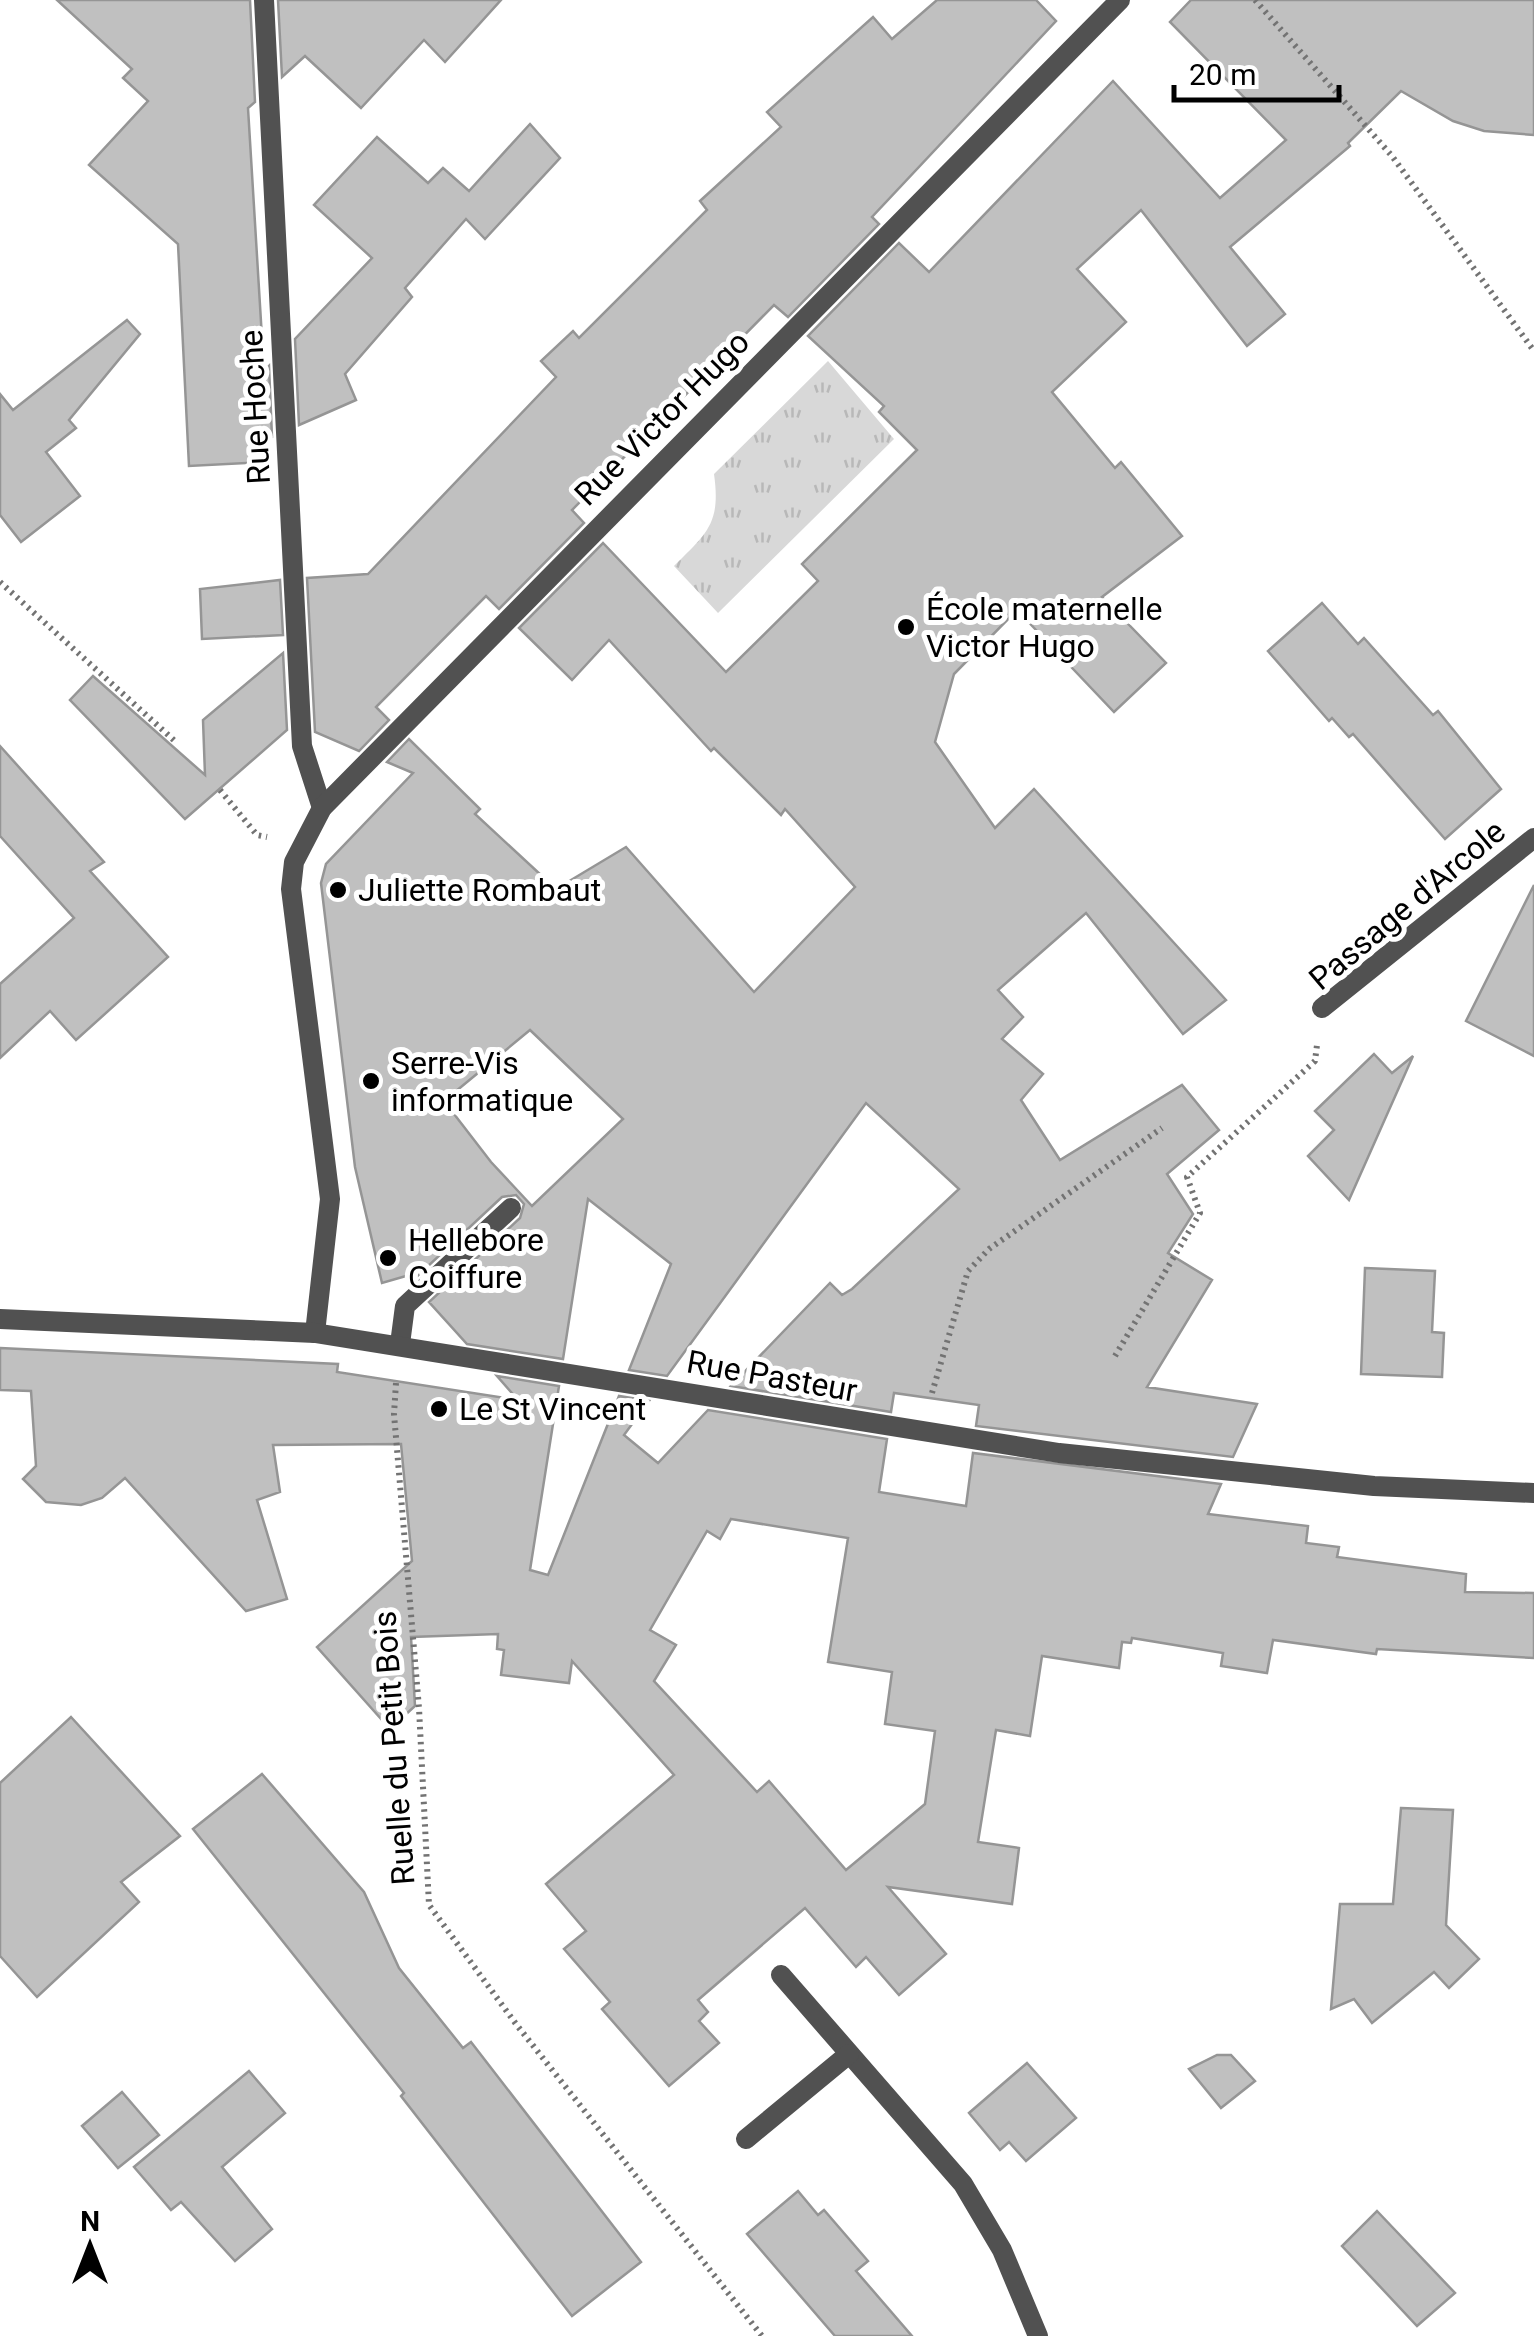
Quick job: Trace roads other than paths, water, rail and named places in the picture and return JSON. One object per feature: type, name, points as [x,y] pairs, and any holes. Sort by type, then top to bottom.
[{"type":"street","name":"Rue Hoche","points":[[264,0],[302,746],[322,808]]},
{"type":"street","name":"Rue Victor Hugo","points":[[315,1333],[330,1199],[291,904],[294,862],[322,808],[1120,0]]},
{"type":"street","name":"Passage d'Arcole","points":[[1322,1008],[1534,838]]},
{"type":"street","points":[[400,1344],[405,1306],[510,1208]]},
{"type":"street","name":"Rue Pasteur","points":[[0,1318],[315,1333],[1059,1453],[1304,1479],[1534,1493]]},
{"type":"street","points":[[780,1975],[984,2214],[1038,2336]]},
{"type":"street","points":[[746,2138],[849,2054]]},
{"type":"place","name":"École maternelle Victor Hugo","points":[[906,627]]},
{"type":"place","name":"Juliette Rombaut","points":[[338,890]]},
{"type":"place","name":"Serre-Vis informatique","points":[[371,1081]]},
{"type":"place","name":"Hellebore Coiffure","points":[[388,1258]]},
{"type":"place","name":"Le St Vincent","points":[[439,1409]]}]
